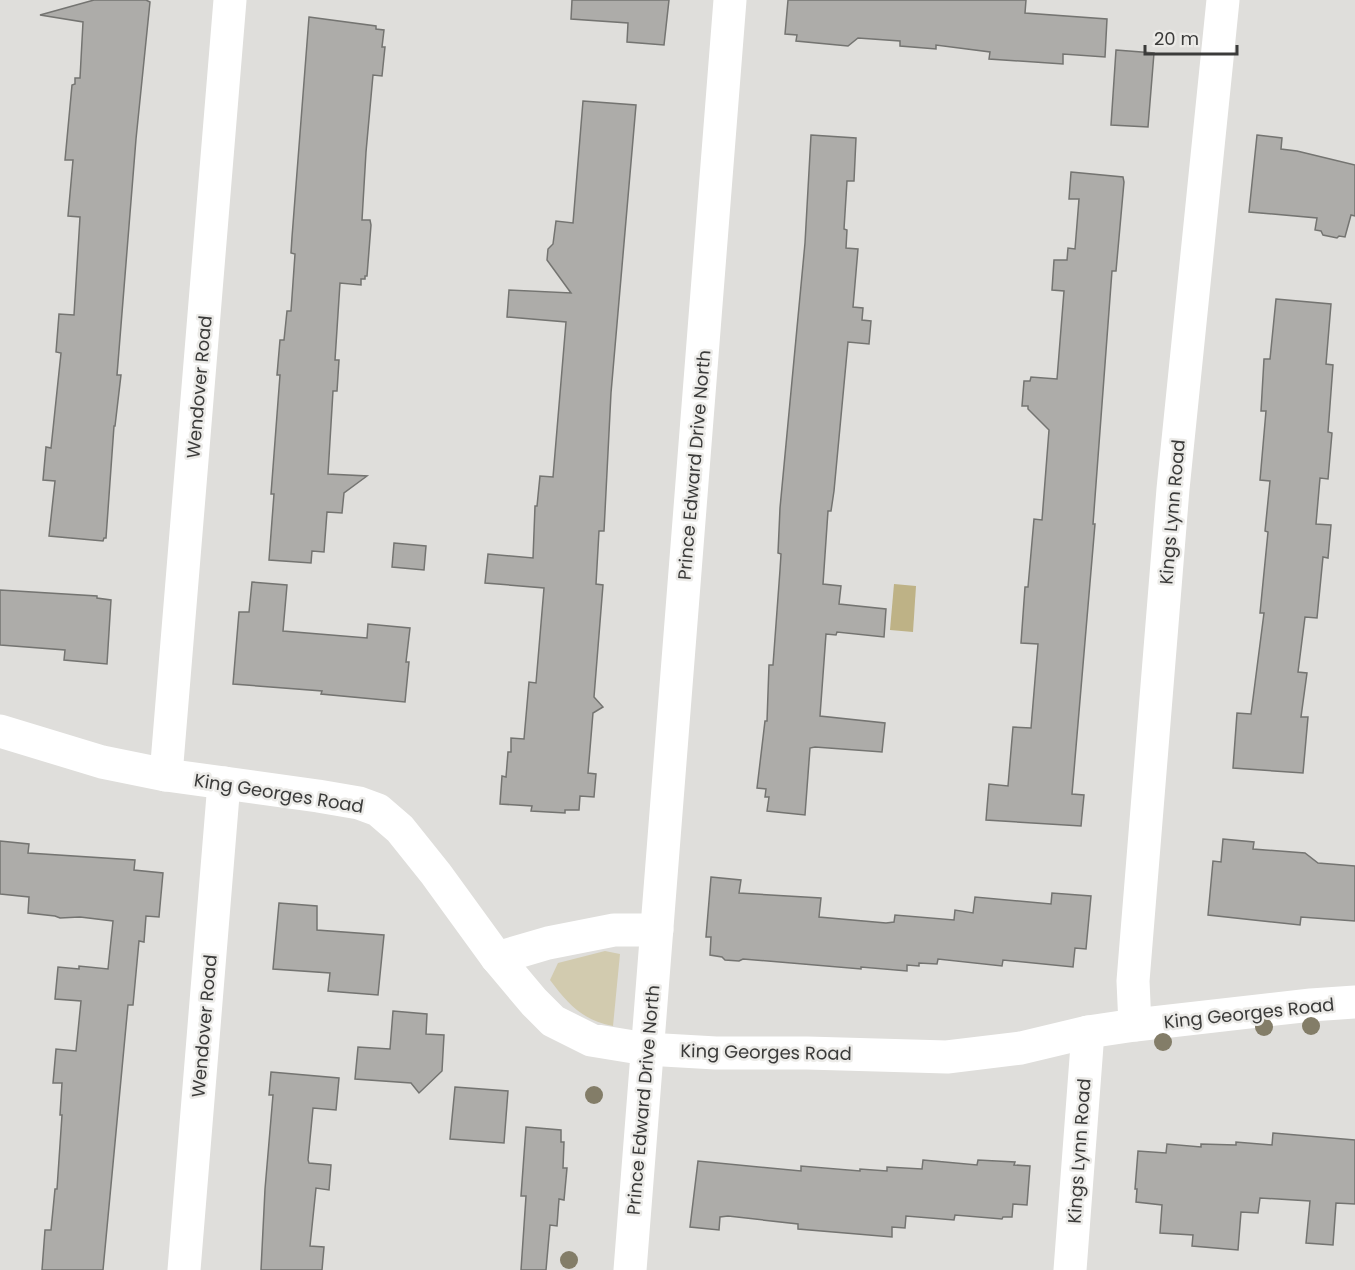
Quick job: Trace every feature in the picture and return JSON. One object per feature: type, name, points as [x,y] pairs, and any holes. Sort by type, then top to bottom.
[{"type":"street","name":"Wendover Road","points":[[166,775],[230,0]]},
{"type":"street","name":"Prince Edward Drive North","points":[[630,1270],[730,0]]},
{"type":"street","name":"Kings Lynn Road","points":[[1135,1025],[1133,981],[1173,489],[1223,0]]},
{"type":"street","name":"King Georges Road","points":[[0,731],[102,762],[166,775],[359,803],[378,810],[407,838],[497,958],[534,1002],[553,1021],[591,1040],[646,1049],[716,1053],[947,1057],[1021,1048],[1088,1032],[1135,1025],[1355,1002]]},
{"type":"street","name":"Wendover Road","points":[[184,1270],[224,783]]},
{"type":"street","points":[[497,958],[548,943],[614,930],[657,930]]},
{"type":"street","name":"Kings Lynn Road","points":[[1070,1270],[1088,1032]]},
{"type":"shaded area","points":[[894,584],[916,586],[913,632],[890,630]]},
{"type":"shaded area","points":[[605,951],[620,954],[613,1026],[593,1020],[577,1010],[550,980],[558,963]]},
{"type":"building","points":[[94,0],[146,0],[150,2],[136,139],[117,375],[121,375],[114,426],[106,538],[103,541],[49,536],[55,481],[43,480],[46,447],[51,448],[61,353],[56,352],[59,314],[74,315],[80,217],[68,216],[73,160],[65,160],[72,85],[75,84],[75,78],[80,78],[83,22],[40,15]]},
{"type":"building","points":[[572,0],[669,0],[664,45],[627,42],[628,23],[571,19]]},
{"type":"building","points":[[788,0],[1026,0],[1025,13],[1107,19],[1105,57],[1063,54],[1063,64],[989,59],[990,52],[936,45],[936,49],[900,46],[900,41],[858,38],[848,46],[796,41],[797,35],[785,34]]},
{"type":"building","points":[[309,17],[376,26],[376,29],[384,30],[382,47],[385,47],[382,76],[373,75],[366,152],[362,220],[370,220],[371,225],[367,276],[361,279],[361,285],[340,283],[335,360],[339,360],[337,391],[333,391],[328,474],[367,476],[344,493],[342,513],[327,512],[324,552],[312,551],[311,563],[269,560],[274,494],[271,494],[280,375],[277,375],[280,340],[284,340],[287,311],[291,311],[295,254],[291,253]]},
{"type":"building","points":[[1116,50],[1154,53],[1148,127],[1111,125]]},
{"type":"building","points":[[583,101],[636,105],[611,393],[604,531],[599,531],[596,584],[603,585],[594,697],[603,707],[593,713],[588,773],[596,774],[594,797],[580,796],[579,810],[565,810],[565,813],[531,811],[532,806],[500,804],[502,776],[506,777],[511,738],[524,739],[529,682],[536,683],[544,588],[485,583],[488,554],[533,558],[535,506],[537,506],[540,476],[553,477],[566,322],[507,317],[509,290],[571,293],[547,260],[548,249],[553,244],[556,221],[573,223]]},
{"type":"building","points":[[811,135],[856,138],[854,181],[847,181],[844,229],[847,230],[846,248],[858,249],[853,307],[863,308],[862,320],[871,321],[869,344],[848,342],[834,491],[831,511],[828,511],[823,584],[841,586],[839,604],[886,609],[884,637],[837,632],[836,635],[826,634],[820,716],[885,723],[882,752],[810,748],[805,815],[767,811],[769,797],[765,797],[766,789],[757,788],[765,721],[767,721],[769,665],[773,665],[781,554],[778,553],[780,508],[805,243]]},
{"type":"building","points":[[1257,135],[1282,138],[1281,149],[1355,165],[1355,216],[1351,215],[1345,237],[1323,235],[1321,231],[1315,230],[1317,218],[1249,212]]},
{"type":"building","points":[[1071,172],[1123,177],[1124,182],[1116,271],[1112,271],[1093,524],[1095,524],[1072,794],[1084,795],[1081,826],[986,820],[989,784],[1008,786],[1013,727],[1031,728],[1038,644],[1021,643],[1025,587],[1028,587],[1034,519],[1042,520],[1049,430],[1028,409],[1028,406],[1022,406],[1024,381],[1030,381],[1031,377],[1057,379],[1064,291],[1052,290],[1054,260],[1067,260],[1068,248],[1075,249],[1079,199],[1069,199]]},
{"type":"building","points":[[1276,299],[1331,304],[1326,364],[1333,365],[1328,432],[1332,433],[1328,479],[1320,478],[1316,524],[1331,525],[1328,558],[1323,557],[1317,618],[1305,617],[1298,672],[1307,673],[1301,717],[1308,717],[1303,773],[1233,768],[1237,713],[1251,714],[1264,613],[1260,613],[1268,532],[1265,531],[1270,481],[1260,480],[1266,411],[1261,411],[1264,359],[1270,359]]},
{"type":"building","points":[[394,543],[426,546],[424,570],[392,567]]},
{"type":"building","points":[[252,582],[287,585],[283,631],[367,638],[368,624],[410,628],[405,702],[321,694],[322,691],[233,684],[239,612],[249,612]]},
{"type":"building","points":[[0,590],[97,596],[97,598],[111,600],[107,664],[64,660],[65,650],[0,645]]},
{"type":"building","points":[[1223,839],[1254,842],[1253,849],[1305,853],[1318,863],[1355,866],[1355,921],[1301,917],[1300,925],[1208,915],[1213,861],[1221,862]]},
{"type":"building","points":[[0,841],[29,844],[28,853],[135,860],[134,870],[163,873],[159,917],[146,916],[144,942],[139,941],[133,1005],[128,1005],[103,1270],[42,1270],[45,1230],[51,1230],[55,1189],[57,1189],[62,1115],[60,1115],[62,1083],[53,1083],[56,1049],[76,1051],[81,1001],[55,999],[58,967],[79,969],[79,966],[108,969],[113,921],[80,917],[60,918],[28,913],[29,897],[0,894]]},
{"type":"building","points":[[711,877],[741,880],[739,893],[821,898],[819,917],[886,923],[894,922],[895,915],[954,920],[955,910],[973,913],[975,897],[1051,904],[1052,893],[1091,896],[1086,949],[1075,948],[1073,967],[1003,960],[1002,966],[938,959],[937,964],[907,965],[907,971],[743,959],[725,960],[722,957],[710,955],[711,937],[706,937]]},
{"type":"building","points":[[279,903],[317,906],[317,930],[384,935],[378,995],[328,991],[330,973],[273,969]]},
{"type":"building","points":[[393,1011],[427,1014],[426,1034],[444,1035],[442,1071],[419,1093],[411,1083],[355,1079],[358,1047],[390,1049]]},
{"type":"building","points":[[271,1072],[339,1078],[336,1110],[313,1108],[308,1160],[309,1163],[331,1165],[329,1190],[316,1188],[310,1246],[324,1247],[322,1270],[261,1270],[273,1095],[269,1095]]},
{"type":"building","points":[[455,1087],[508,1091],[504,1143],[450,1139]]},
{"type":"building","points":[[526,1127],[561,1130],[561,1142],[564,1142],[563,1168],[567,1168],[564,1200],[559,1199],[557,1226],[550,1225],[546,1270],[521,1270],[526,1196],[521,1196]]},
{"type":"building","points":[[1273,1133],[1355,1140],[1355,1204],[1336,1203],[1333,1245],[1306,1243],[1310,1201],[1260,1198],[1258,1213],[1241,1212],[1238,1250],[1192,1246],[1193,1235],[1160,1233],[1162,1205],[1136,1202],[1138,1151],[1166,1153],[1167,1144],[1201,1147],[1201,1144],[1236,1145],[1236,1142],[1272,1145]]},
{"type":"building","points":[[923,1160],[977,1165],[978,1160],[1015,1162],[1014,1165],[1030,1166],[1027,1205],[1013,1204],[1012,1217],[1002,1219],[955,1215],[954,1220],[906,1216],[905,1228],[892,1227],[892,1237],[798,1229],[798,1224],[728,1216],[720,1217],[719,1230],[690,1227],[698,1161],[801,1171],[801,1166],[887,1171],[887,1167],[922,1169]]}]
